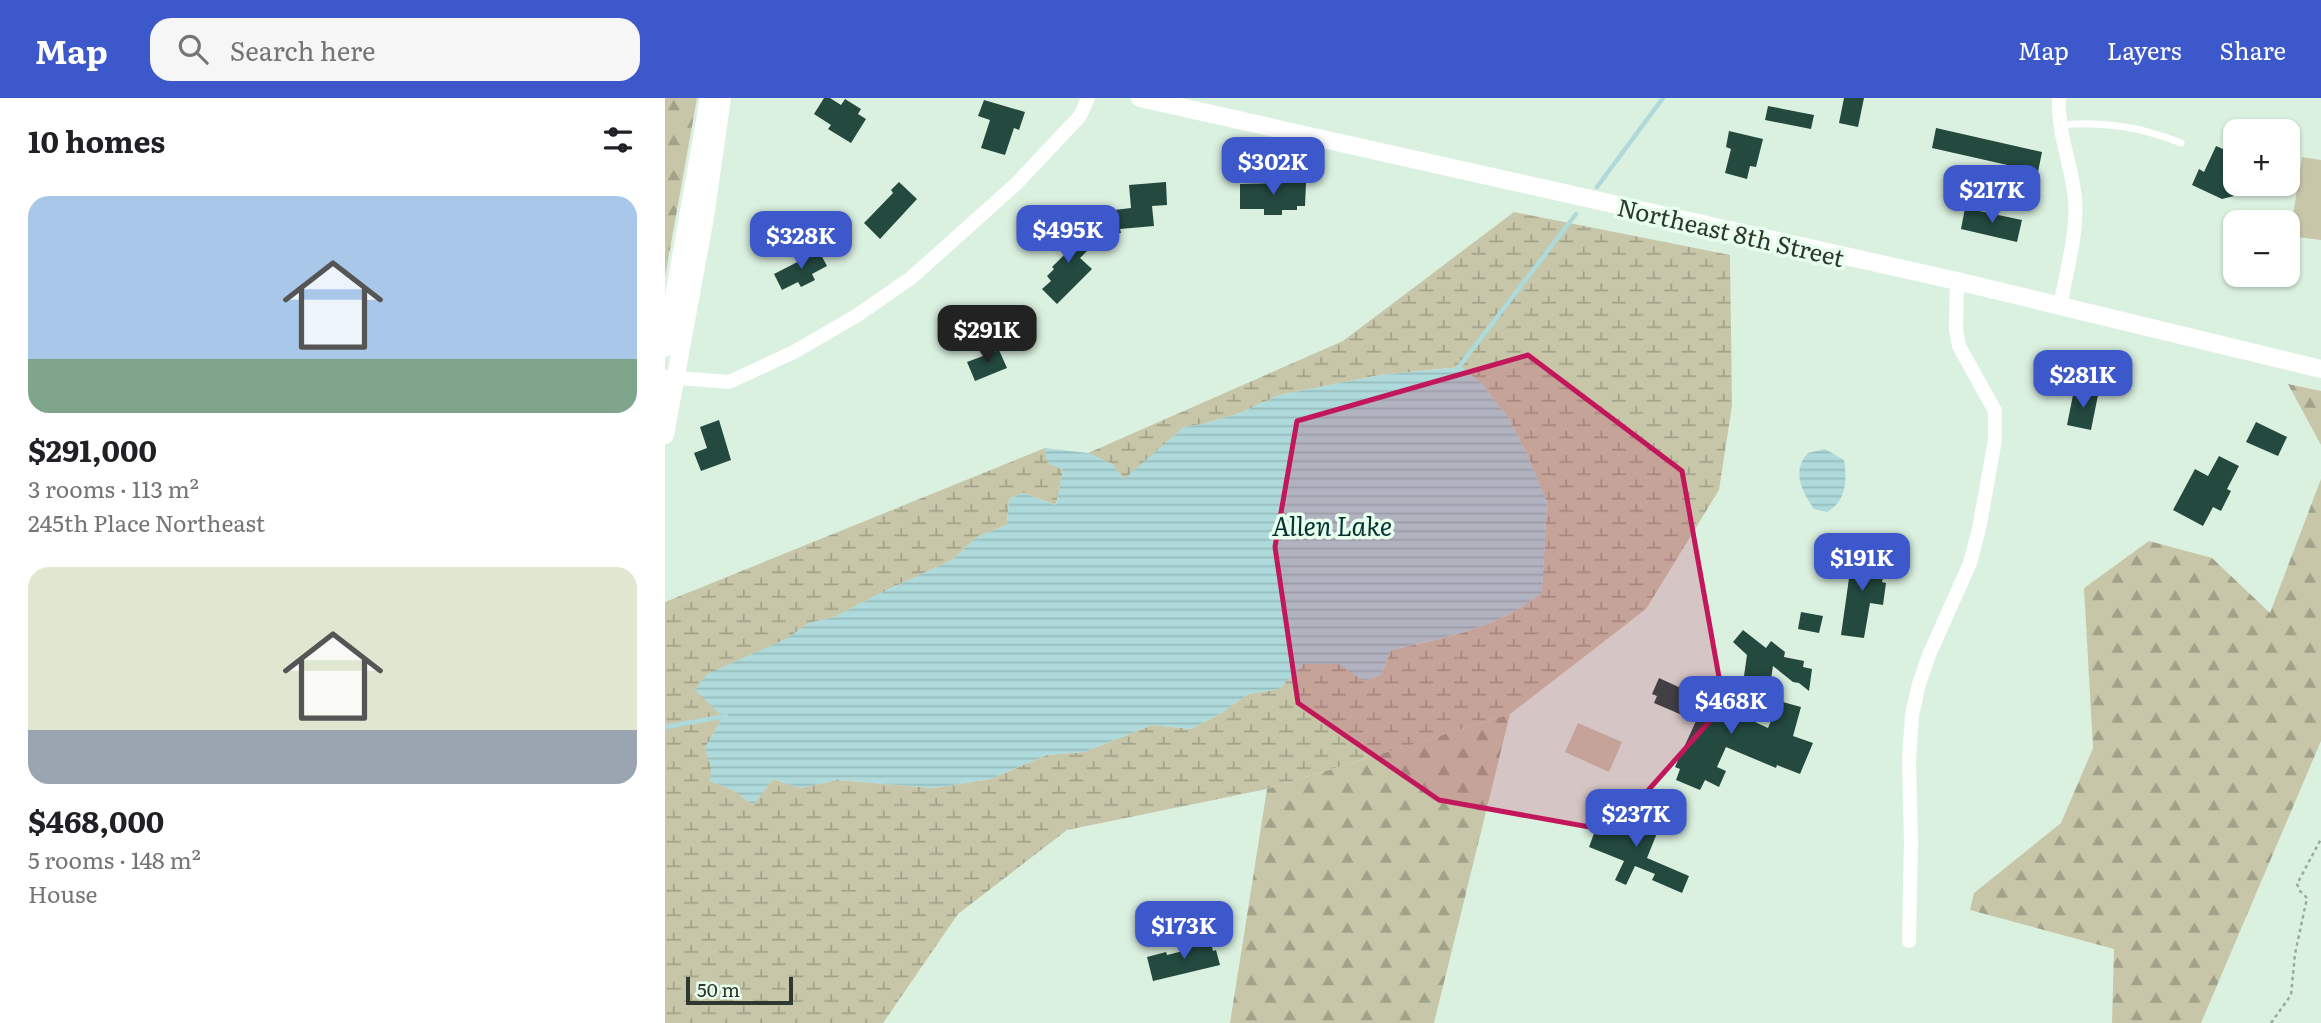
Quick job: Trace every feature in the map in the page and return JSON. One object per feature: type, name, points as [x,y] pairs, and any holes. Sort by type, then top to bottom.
[{"type":"street","points":[[665,348],[709,98]]},
{"type":"street","points":[[665,435],[670,378],[705,217],[722,98]]},
{"type":"street","points":[[670,378],[729,382],[794,352],[856,316],[911,278],[1016,184],[1080,116],[1088,98]]},
{"type":"street","name":"Northeast 8th Street","points":[[1140,98],[1957,281],[2321,369]]},
{"type":"street","points":[[2059,98],[2060,125],[2075,198],[2075,214],[2060,306]]},
{"type":"street","points":[[1909,942],[1909,761],[1912,715],[1929,655],[1970,562],[1979,529],[1995,440],[1995,411],[1959,346],[1957,281]]},
{"type":"lane","points":[[2060,125],[2120,125],[2152,132],[2181,143]]},
{"type":"path","points":[[2271,1023],[2291,995],[2295,954],[2307,898],[2297,884],[2321,839]]},
{"type":"highlighted area","points":[[1528,355],[1682,471],[1724,705],[1612,831],[1439,800],[1298,703],[1275,547],[1297,421]]},
{"type":"green space","points":[[665,98],[697,98],[665,277]]},
{"type":"green space","points":[[2302,157],[2321,160],[2321,240],[2300,237],[2300,210],[2294,210],[2296,196],[2300,196]]},
{"type":"green space","points":[[1514,212],[1730,255],[1732,406],[1719,490],[1646,609],[1510,714],[1267,789],[1067,830],[958,914],[883,1023],[665,1023],[665,602],[1045,448],[1047,462],[1063,470],[1056,505],[1023,493],[1009,499],[1007,525],[977,537],[952,560],[834,617],[809,623],[787,639],[735,662],[723,717],[705,748],[712,768],[710,781],[735,791],[753,805],[773,779],[800,788],[838,780],[934,788],[990,779],[1047,755],[1084,752],[1152,725],[1191,729],[1223,712],[1248,694],[1279,689],[1303,664],[1339,664],[1381,675],[1391,650],[1451,636],[1489,623],[1508,615],[1542,592],[1547,502],[1509,419],[1482,384],[1461,367],[1380,375],[1279,395],[1240,413],[1184,427],[1124,480],[1112,464],[1088,453],[1343,341]]},
{"type":"green space","points":[[2288,384],[2321,391],[2321,445]]},
{"type":"green space","points":[[2321,479],[2321,741],[2201,1023],[2112,1023],[2114,949],[1970,910],[1974,893],[2061,823],[2093,748],[2084,588],[2149,541],[2212,558],[2270,613]]},
{"type":"green space","points":[[1510,714],[1434,1023],[1230,1023],[1267,789]]},
{"type":"green space","points":[[1578,723],[1622,742],[1609,772],[1565,752]]},
{"type":"water","name":"Allen Lake","points":[[1461,367],[1482,384],[1509,419],[1547,502],[1542,592],[1508,614],[1471,630],[1391,650],[1381,675],[1364,681],[1339,664],[1303,664],[1279,689],[1248,694],[1223,712],[1191,729],[1152,725],[1084,752],[1047,755],[990,779],[934,788],[838,780],[800,788],[773,779],[753,805],[735,791],[710,781],[711,768],[705,748],[723,717],[695,690],[707,674],[786,639],[809,623],[834,617],[952,560],[977,537],[1007,525],[1009,499],[1023,493],[1056,505],[1063,470],[1047,462],[1045,448],[1088,453],[1112,464],[1124,479],[1184,427],[1240,413],[1279,395],[1380,375]]},
{"type":"water","points":[[1825,449],[1844,460],[1845,475],[1842,496],[1827,512],[1814,509],[1802,489],[1799,474],[1808,453]]},
{"type":"building","points":[[824,98],[830,98],[841,105],[845,99],[861,109],[858,114],[866,119],[851,143],[828,129],[831,125],[814,114]]},
{"type":"building","points":[[1844,98],[1864,98],[1858,127],[1839,123]]},
{"type":"building","points":[[984,100],[1025,112],[1019,130],[1014,128],[1005,155],[981,148],[990,120],[978,116]]},
{"type":"building","points":[[1768,106],[1814,115],[1811,129],[1765,120]]},
{"type":"building","points":[[1936,128],[2042,152],[2038,172],[1932,148]]},
{"type":"building","points":[[1729,131],[1763,139],[1756,167],[1750,166],[1747,179],[1725,173],[1731,149],[1726,147]]},
{"type":"building","points":[[2216,146],[2223,149],[2223,196],[2234,196],[2222,199],[2192,185],[2199,169],[2204,172]]},
{"type":"building","points":[[899,182],[917,199],[880,239],[864,223],[893,193],[891,190]]},
{"type":"building","points":[[1166,182],[1167,205],[1152,206],[1154,226],[1120,229],[1121,233],[1099,235],[1097,212],[1131,208],[1129,185]]},
{"type":"building","points":[[1306,183],[1305,206],[1297,206],[1297,210],[1282,210],[1282,215],[1264,215],[1264,209],[1240,209],[1240,184]]},
{"type":"building","points":[[1965,208],[2022,220],[2017,242],[1961,229]]},
{"type":"building","points":[[1071,224],[1092,246],[1080,258],[1092,269],[1057,304],[1042,289],[1051,281],[1047,276],[1054,269],[1052,267],[1065,254],[1053,242]]},
{"type":"building","points":[[819,251],[827,266],[812,274],[815,280],[801,287],[798,282],[782,290],[774,274]]},
{"type":"building","points":[[999,350],[1007,368],[975,381],[967,362]]},
{"type":"building","points":[[2074,390],[2098,395],[2091,430],[2067,425]]},
{"type":"building","points":[[719,420],[731,460],[701,471],[694,453],[707,448],[700,427]]},
{"type":"building","points":[[2256,422],[2287,437],[2278,456],[2246,442]]},
{"type":"building","points":[[2219,456],[2239,466],[2227,489],[2231,491],[2221,511],[2213,507],[2203,526],[2173,510],[2195,469],[2208,476]]},
{"type":"building","points":[[1853,550],[1876,553],[1874,569],[1884,571],[1882,582],[1886,583],[1883,605],[1870,603],[1864,638],[1841,635]]},
{"type":"building","points":[[1801,612],[1823,616],[1819,633],[1798,629]]},
{"type":"building","points":[[1743,630],[1766,648],[1771,641],[1785,652],[1784,657],[1804,661],[1803,667],[1812,669],[1809,691],[1773,666],[1771,679],[1744,676],[1747,655],[1733,642]]},
{"type":"building","points":[[1659,678],[1768,728],[1779,701],[1801,707],[1793,736],[1813,743],[1800,774],[1777,765],[1776,768],[1726,747],[1717,767],[1726,771],[1719,787],[1705,780],[1700,790],[1676,780],[1680,769],[1675,767],[1696,721],[1654,703],[1657,696],[1652,694]]},
{"type":"building","points":[[1626,808],[1661,823],[1647,858],[1689,876],[1682,893],[1652,880],[1655,874],[1635,866],[1626,885],[1615,880],[1624,861],[1589,847],[1596,828],[1604,832],[1608,823],[1618,827]]},
{"type":"building","points":[[1210,938],[1220,965],[1153,981],[1147,957],[1191,949],[1190,943]]},
{"type":"waterway","points":[[1597,187],[1663,98]]},
{"type":"waterway","points":[[1458,368],[1576,214]]},
{"type":"waterway","points":[[665,727],[726,716]]}]
